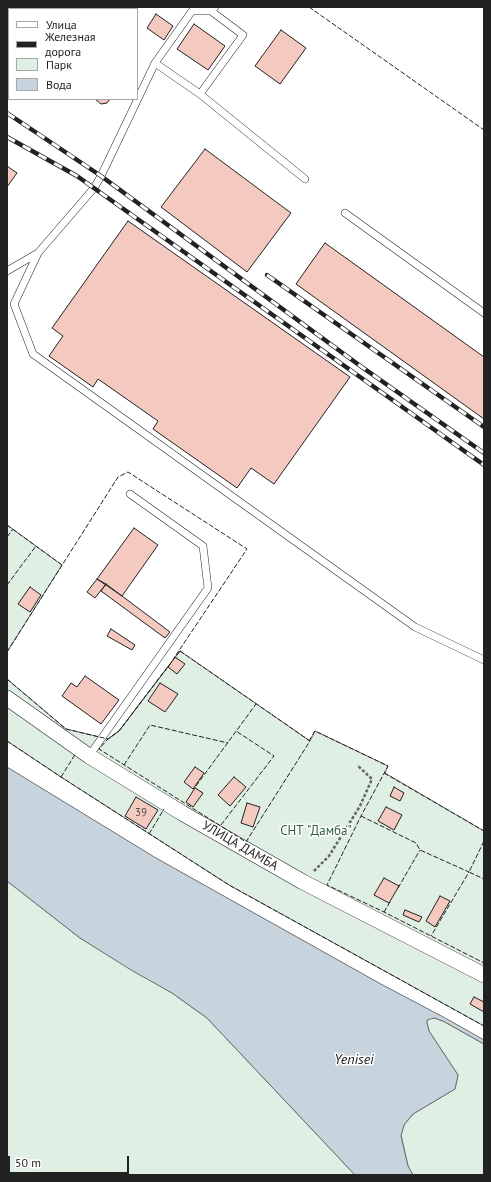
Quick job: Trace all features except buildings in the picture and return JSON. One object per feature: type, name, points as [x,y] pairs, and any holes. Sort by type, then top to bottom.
[{"type":"street","name":"УЛИЦА ДАМБА","points":[[7,698],[89,756],[182,813],[303,882],[484,974]]},
{"type":"lane","points":[[138,99],[155,63],[192,11],[213,9],[243,35],[200,94]]},
{"type":"lane","points":[[155,63],[200,94],[305,179]]},
{"type":"lane","points":[[137,100],[94,188],[38,253],[14,304],[33,354],[415,627],[484,660]]},
{"type":"lane","points":[[345,214],[484,313]]},
{"type":"lane","points":[[7,271],[38,253]]},
{"type":"lane","points":[[89,756],[208,588],[203,546],[130,494]]},
{"type":"path","points":[[303,882],[330,856],[360,806],[372,779],[357,765]]},
{"type":"green space","points":[[7,525],[62,565],[7,652]]},
{"type":"green space","name":"СНТ \"Дамба\"","points":[[180,651],[310,741],[315,731],[388,766],[385,773],[484,831],[484,1026],[229,885],[7,741],[7,679],[66,729],[108,739],[119,731]]},
{"type":"green space","points":[[7,881],[80,938],[172,993],[207,1018],[355,1175],[7,1175]]},
{"type":"green space","points":[[434,1018],[443,1021],[484,1044],[484,1175],[413,1175],[408,1166],[401,1135],[404,1125],[413,1114],[455,1089],[458,1075],[429,1031],[427,1019]]},
{"type":"water","name":"Yenisei","points":[[7,767],[156,858],[484,1040],[484,1044],[443,1021],[434,1018],[427,1020],[429,1031],[458,1075],[455,1089],[413,1114],[404,1125],[401,1136],[408,1166],[413,1175],[355,1175],[207,1018],[172,993],[131,970],[80,938],[7,881]]},
{"type":"railway","points":[[7,113],[101,176],[359,365],[484,453]]},
{"type":"railway","points":[[7,137],[77,176],[484,465]]},
{"type":"railway","points":[[267,275],[484,427]]},
{"type":"fence","points":[[309,7],[484,130]]},
{"type":"fence","points":[[7,652],[118,477],[128,472],[247,549],[174,658]]},
{"type":"fence","points":[[7,525],[62,565]]},
{"type":"fence","points":[[7,537],[13,529]]},
{"type":"fence","points":[[7,585],[36,546]]},
{"type":"fence","points":[[180,651],[310,741],[246,842],[99,749],[108,739],[119,731],[180,651]]},
{"type":"fence","points":[[7,679],[66,729],[108,739],[119,731],[169,665]]},
{"type":"fence","points":[[196,786],[256,704]]},
{"type":"fence","points":[[124,765],[150,725],[228,743]]},
{"type":"fence","points":[[221,825],[274,756],[236,731]]},
{"type":"fence","points":[[309,741],[315,731],[388,766],[361,816],[327,885],[484,963]]},
{"type":"fence","points":[[7,741],[229,885],[484,1026]]},
{"type":"fence","points":[[61,777],[76,753]]},
{"type":"fence","points":[[384,773],[484,831]]},
{"type":"fence","points":[[149,834],[164,809]]},
{"type":"fence","points":[[361,816],[416,843],[420,850],[469,872],[431,936]]},
{"type":"fence","points":[[484,841],[469,872],[484,879]]},
{"type":"fence","points":[[398,888],[420,850]]},
{"type":"fence","points":[[384,912],[390,902]]}]
